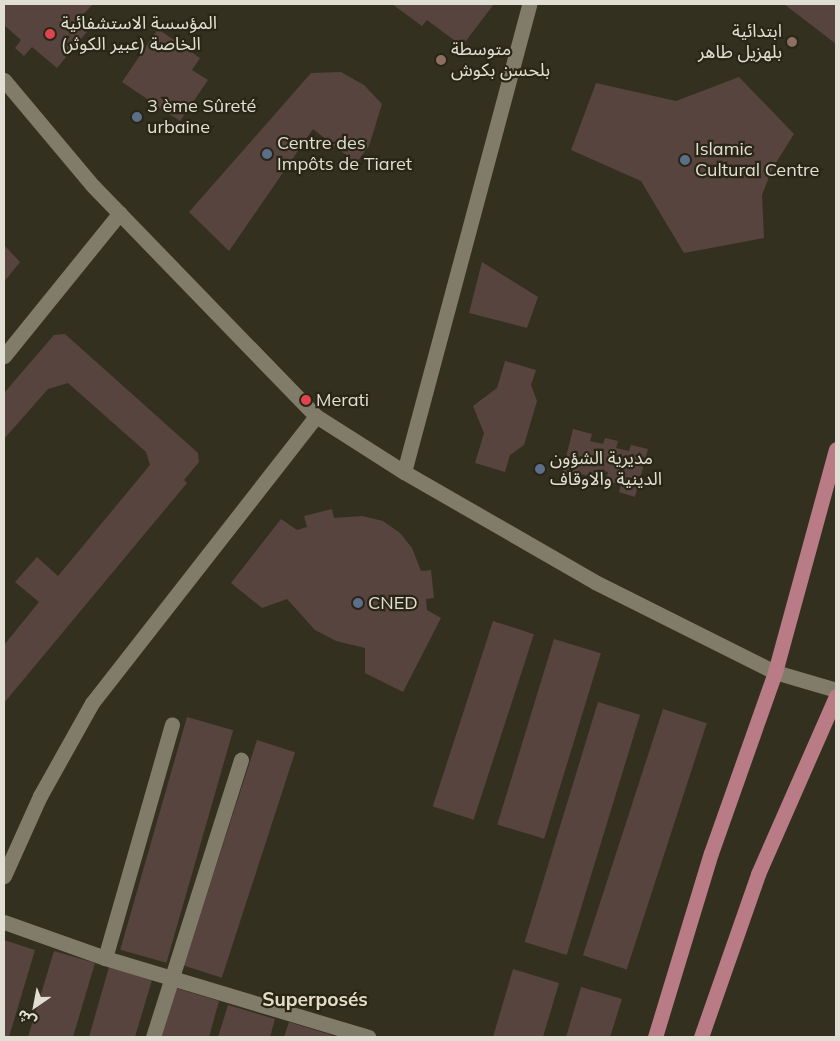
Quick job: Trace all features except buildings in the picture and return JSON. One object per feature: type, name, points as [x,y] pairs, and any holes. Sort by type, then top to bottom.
[{"type":"main road","points":[[655,1037],[712,853],[775,672],[836,449]]},
{"type":"main road","points":[[702,1037],[758,874],[836,696]]},
{"type":"street","points":[[404,472],[529,4]]},
{"type":"street","points":[[4,80],[120,213],[316,416],[404,472],[595,582],[775,672],[836,690]]},
{"type":"street","points":[[4,356],[120,213]]},
{"type":"street","points":[[4,876],[40,796],[92,703],[316,416]]},
{"type":"street","points":[[106,958],[172,724]]},
{"type":"street","points":[[153,1037],[170,977],[241,760]]},
{"type":"street","points":[[4,922],[106,958],[368,1037]]},
{"type":"place","name":"المؤسسة الاستشفائية الخاصة (عبير الكوثر)","points":[[50,34]]},
{"type":"place","name":"ابتدائية بلهزيل طاهر","points":[[792,42]]},
{"type":"place","name":"متوسطة بلحسن بكوش","points":[[441,60]]},
{"type":"place","name":"3 ème Sûreté urbaine","points":[[137,117]]},
{"type":"place","name":"Centre des Impôts de Tiaret","points":[[267,154]]},
{"type":"place","name":"Islamic Cultural Centre","points":[[685,160]]},
{"type":"place","name":"Merati","points":[[306,400]]},
{"type":"place","name":"مديرية الشؤون الدينية والاوقاف","points":[[540,469]]},
{"type":"place","name":"CNED","points":[[358,603]]},
{"type":"district","name":"Superposés","points":[[315,1000]]}]
